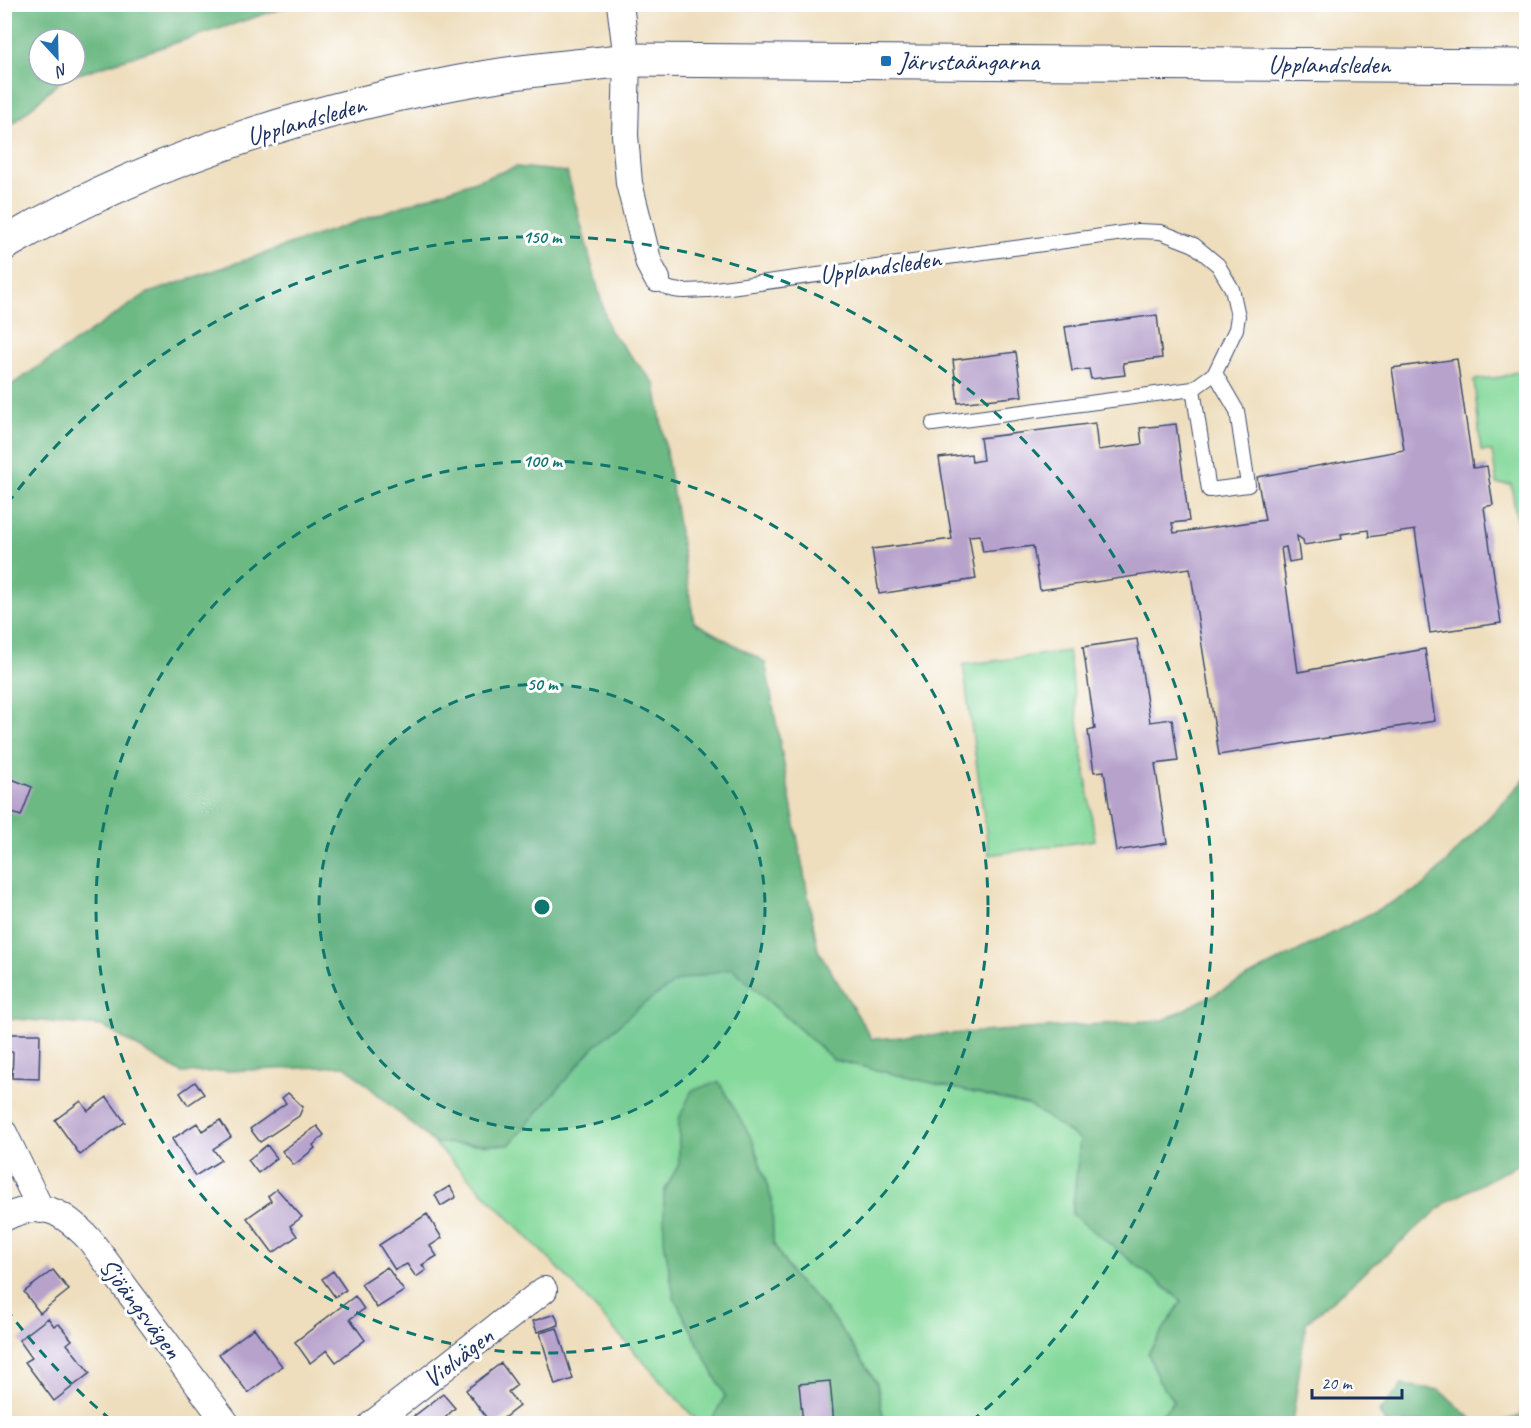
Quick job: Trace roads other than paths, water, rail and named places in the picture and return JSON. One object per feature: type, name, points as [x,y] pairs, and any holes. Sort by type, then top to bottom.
[{"type":"street","points":[[620,4],[627,60]]},
{"type":"street","name":"Upplandsleden","points":[[4,244],[150,170],[292,122],[388,97],[488,77],[627,60],[1527,66]]},
{"type":"street","name":"Upplandsleden","points":[[627,60],[625,135],[629,183],[649,264],[657,279]]},
{"type":"street","points":[[4,1133],[41,1210],[15,1213],[4,1218]]},
{"type":"street","name":"Sjöängsvägen","points":[[41,1210],[62,1214],[90,1240],[228,1424]]},
{"type":"street","name":"Violvägen","points":[[372,1424],[544,1290]]},
{"type":"lane","name":"Upplandsleden","points":[[657,279],[662,286],[672,291],[708,290],[1103,234],[1161,232],[1194,245],[1218,265],[1229,282],[1238,316],[1236,329],[1215,374]]},
{"type":"lane","points":[[933,424],[1192,389],[1215,374],[1237,411],[1248,485],[1209,490],[1192,389]]},
{"type":"place","name":"Järvstaängarna","points":[[886,61]]}]
